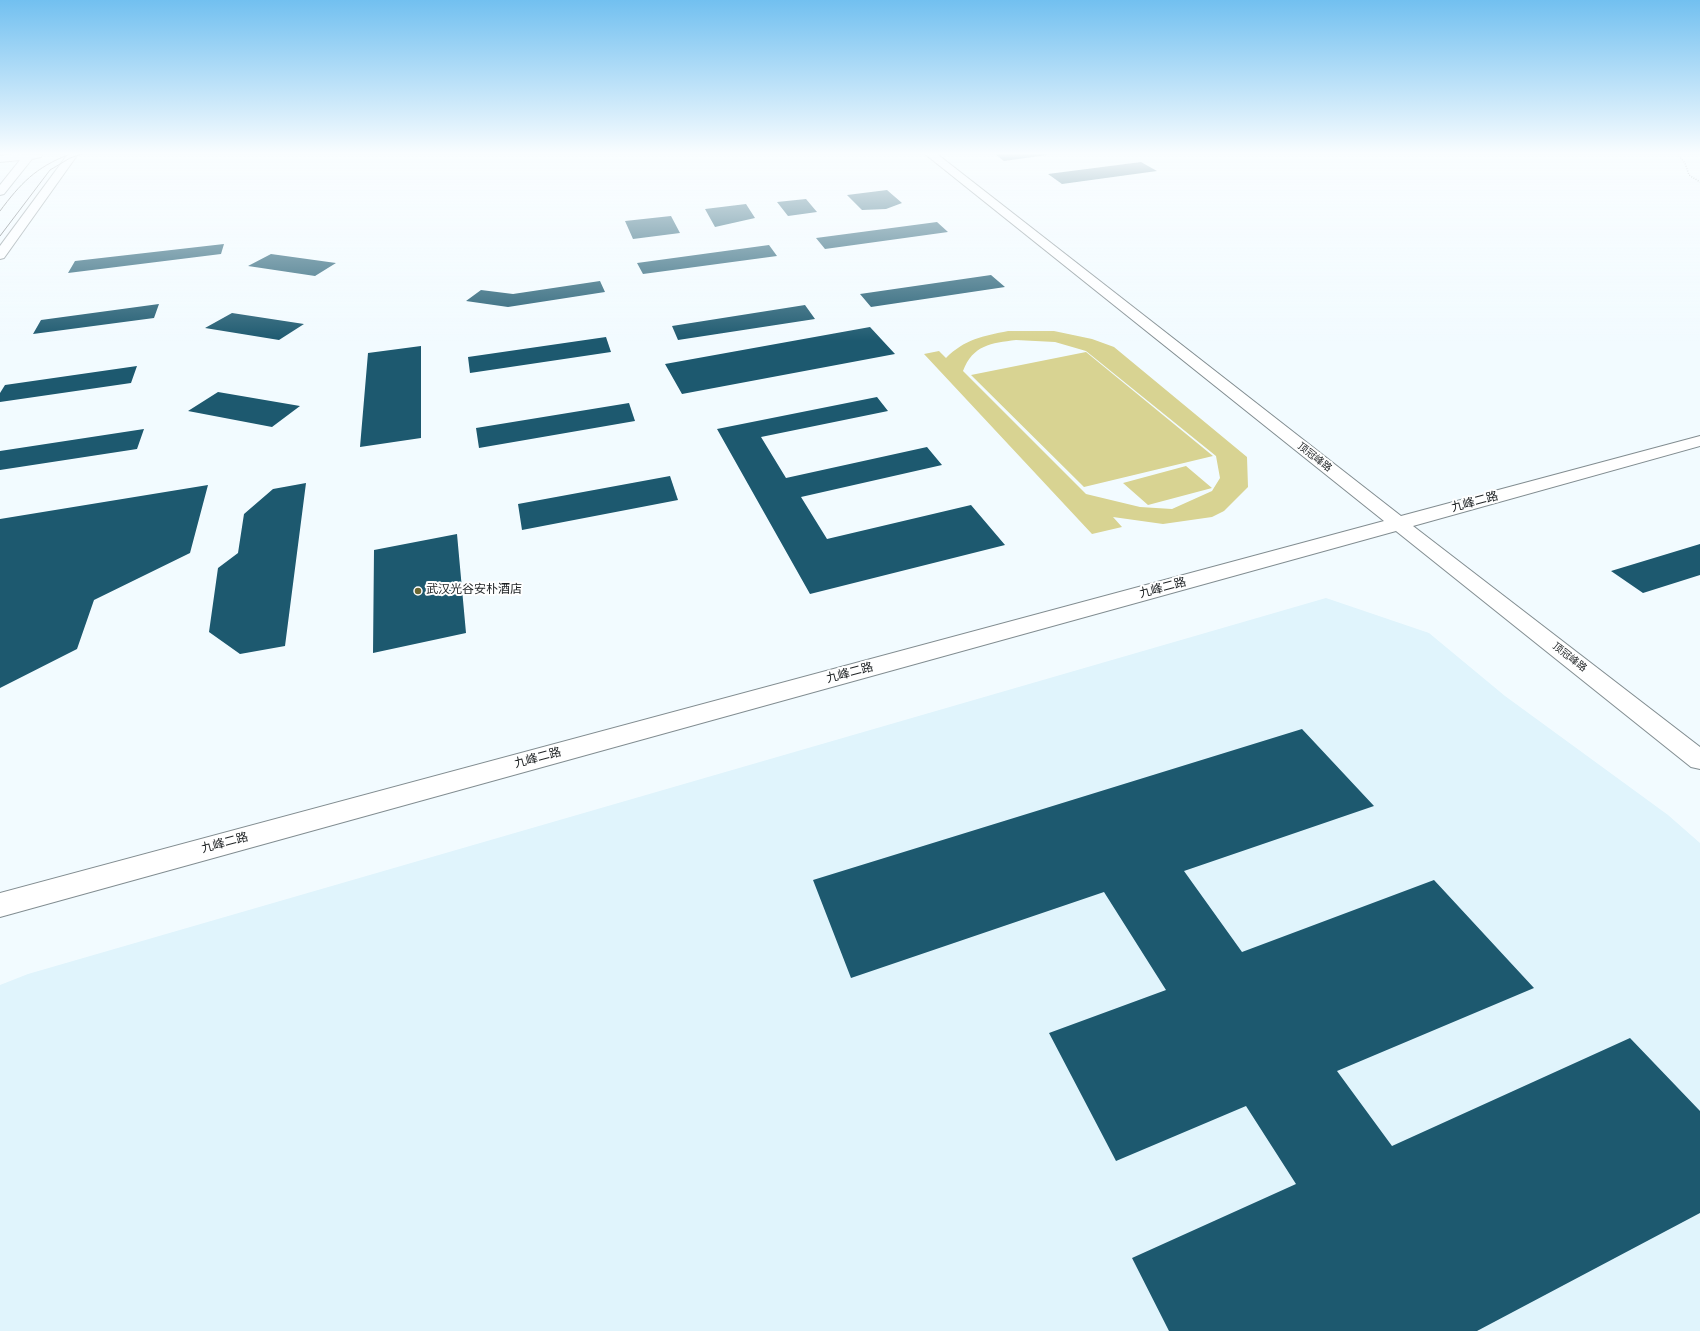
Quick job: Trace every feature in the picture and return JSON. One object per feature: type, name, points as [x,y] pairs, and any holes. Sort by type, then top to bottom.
[{"type":"street","points":[[0,255],[28,216]]},
{"type":"street","name":"顶冠峰路","points":[[1009,216],[1700,760]]},
{"type":"street","name":"九峰二路","points":[[0,905],[1700,441]]},
{"type":"shaded area","points":[[1008,331],[1054,331],[1092,339],[1114,347],[1247,457],[1248,487],[1224,511],[1212,517],[1163,524],[1113,517],[1122,527],[1092,534],[924,354],[939,351],[946,358],[967,342]],"holes":[[[1016,340],[1055,342],[1086,351],[1216,456],[1220,478],[1212,491],[1172,509],[1140,507],[1086,494],[963,371],[967,362],[972,356],[984,347],[991,344]]]},
{"type":"shaded area","points":[[1086,352],[1213,456],[1084,487],[971,375]]},
{"type":"shaded area","points":[[1186,466],[1212,488],[1148,505],[1123,483]]},
{"type":"shaded area","points":[[1326,598],[1429,633],[1505,696],[1668,815],[1700,843],[1700,1331],[0,1331],[0,985],[28,974]]},
{"type":"building","points":[[671,216],[680,233],[633,239],[625,221]]},
{"type":"building","points":[[709,216],[754,216],[755,218],[715,227]]},
{"type":"building","points":[[937,222],[948,232],[825,249],[816,238]]},
{"type":"building","points":[[224,244],[221,254],[68,273],[75,261]]},
{"type":"building","points":[[769,245],[777,256],[643,274],[637,263]]},
{"type":"building","points":[[271,254],[336,263],[315,276],[248,266]]},
{"type":"building","points":[[991,275],[1005,287],[871,307],[860,294]]},
{"type":"building","points":[[600,281],[605,292],[508,307],[466,301],[481,290],[513,294]]},
{"type":"building","points":[[159,304],[154,318],[33,334],[41,320]]},
{"type":"building","points":[[805,305],[815,319],[678,340],[672,326]]},
{"type":"building","points":[[232,313],[304,324],[279,340],[205,328]]},
{"type":"building","points":[[870,327],[895,354],[682,394],[665,364]]},
{"type":"building","points":[[606,337],[611,352],[470,373],[468,357]]},
{"type":"building","points":[[421,346],[421,438],[360,447],[368,353]]},
{"type":"building","points":[[137,366],[131,383],[0,402],[0,393],[5,385]]},
{"type":"building","points":[[218,392],[300,406],[272,427],[188,411]]},
{"type":"building","points":[[877,397],[888,411],[761,437],[786,478],[927,447],[942,465],[801,497],[827,539],[971,505],[1005,545],[810,594],[717,429]]},
{"type":"building","points":[[629,403],[635,421],[479,448],[476,428]]},
{"type":"building","points":[[144,429],[137,449],[0,470],[0,451]]},
{"type":"building","points":[[670,476],[678,500],[522,530],[518,504]]},
{"type":"building","points":[[306,483],[285,646],[240,654],[209,632],[218,568],[238,553],[244,514],[273,489]]},
{"type":"building","points":[[208,485],[190,553],[94,600],[77,649],[0,688],[0,519]]},
{"type":"building","name":"武汉光谷安朴酒店","points":[[457,534],[466,633],[373,653],[374,550]]},
{"type":"building","points":[[1700,544],[1700,575],[1643,593],[1611,571]]},
{"type":"building","points":[[1302,729],[1374,806],[1184,871],[1242,952],[1434,880],[1534,988],[1337,1071],[1392,1146],[1630,1038],[1700,1111],[1700,1213],[1477,1331],[1169,1331],[1132,1258],[1296,1184],[1246,1106],[1116,1161],[1049,1033],[1166,990],[1104,892],[851,978],[813,880]]},
{"type":"tram line","points":[[0,236],[15,216]]},
{"type":"place","name":"武汉光谷安朴酒店","points":[[418,591]]}]
